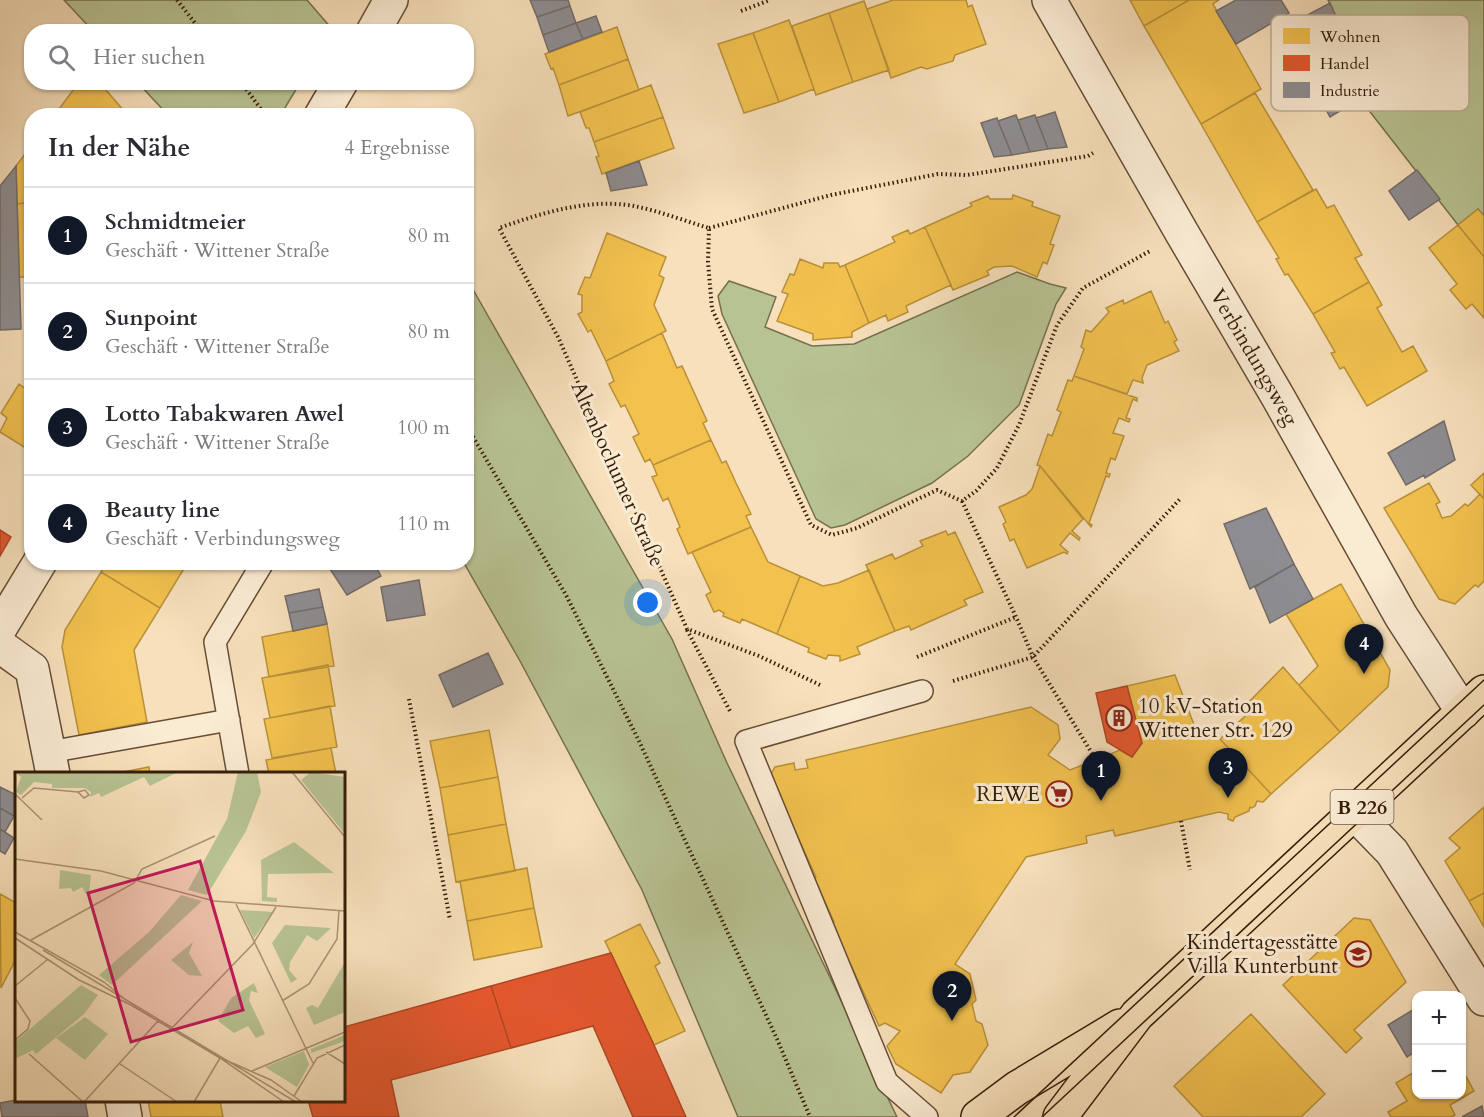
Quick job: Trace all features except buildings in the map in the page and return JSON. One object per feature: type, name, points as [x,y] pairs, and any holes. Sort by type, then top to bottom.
[{"type":"main road","name":"B 226","points":[[1060,1117],[1137,1015],[1474,702]]},
{"type":"main road","name":"B 226","points":[[978,1117],[1017,1088],[1137,1015]]},
{"type":"street","points":[[378,24],[391,0]]},
{"type":"street","name":"Verbindungsweg","points":[[1049,0],[1278,397],[1401,616],[1474,702]]},
{"type":"street","points":[[0,628],[35,570]]},
{"type":"street","points":[[0,646],[32,669],[51,763]]},
{"type":"street","points":[[1355,814],[1392,852],[1484,999]]},
{"type":"street","points":[[122,1102],[125,1117]]},
{"type":"lane","points":[[238,772],[215,642],[258,570]]},
{"type":"lane","points":[[922,691],[746,741],[887,1082],[927,1117]]},
{"type":"lane","points":[[51,763],[229,720]]},
{"type":"path","points":[[177,0],[196,24]]},
{"type":"path","points":[[741,11],[770,0]]},
{"type":"path","points":[[247,90],[260,108]]},
{"type":"path","points":[[1096,760],[1033,657],[962,501],[938,490],[857,528],[832,535],[811,525],[712,309],[708,262],[710,228],[831,195],[938,174],[966,176],[1088,156],[1126,136]]},
{"type":"path","name":"Altenbochumer Straße","points":[[710,228],[634,206],[597,204],[541,214],[499,228],[558,337],[687,629],[746,741]]},
{"type":"path","points":[[962,501],[997,468],[1019,425],[1057,325],[1083,288],[1182,233]]},
{"type":"path","points":[[474,439],[566,595],[639,741],[777,1040],[810,1117]]},
{"type":"path","points":[[922,691],[1033,657],[1180,499]]},
{"type":"path","points":[[907,662],[1016,617]]},
{"type":"path","points":[[687,629],[759,656],[825,688]]},
{"type":"path","points":[[409,699],[450,921]]},
{"type":"path","points":[[1181,821],[1190,870]]},
{"type":"green space","points":[[64,0],[307,0],[328,24],[86,24]]},
{"type":"green space","points":[[1328,0],[1484,0],[1484,216],[1478,209],[1458,225],[1369,111],[1469,111],[1469,15],[1335,15]]},
{"type":"green space","points":[[145,90],[296,90],[285,108],[161,108]]},
{"type":"green space","points":[[1017,272],[1066,288],[1056,304],[1019,405],[968,456],[932,483],[845,525],[831,528],[816,519],[722,314],[718,296],[729,281],[776,297],[765,327],[812,346],[854,344]]},
{"type":"green space","points":[[474,291],[672,639],[727,763],[897,1117],[738,1117],[642,890],[520,661],[468,570],[474,570]]},
{"type":"tram line","points":[[1014,1117],[1484,680]]},
{"type":"tram line","points":[[1042,1117],[1484,705]]},
{"type":"place","name":"Beauty line","points":[[1364,674]]},
{"type":"place","name":"10 kV-Station Wittener Str. 129","points":[[1119,718]]},
{"type":"place","name":"REWE","points":[[1059,794]]},
{"type":"place","name":"Lotto Tabakwaren Awel","points":[[1228,798]]},
{"type":"place","name":"Schmidtmeier","points":[[1101,801]]},
{"type":"place","name":"Kindertagesstätte Villa Kunterbunt","points":[[1358,954]]},
{"type":"place","name":"Sunpoint","points":[[952,1021]]}]
